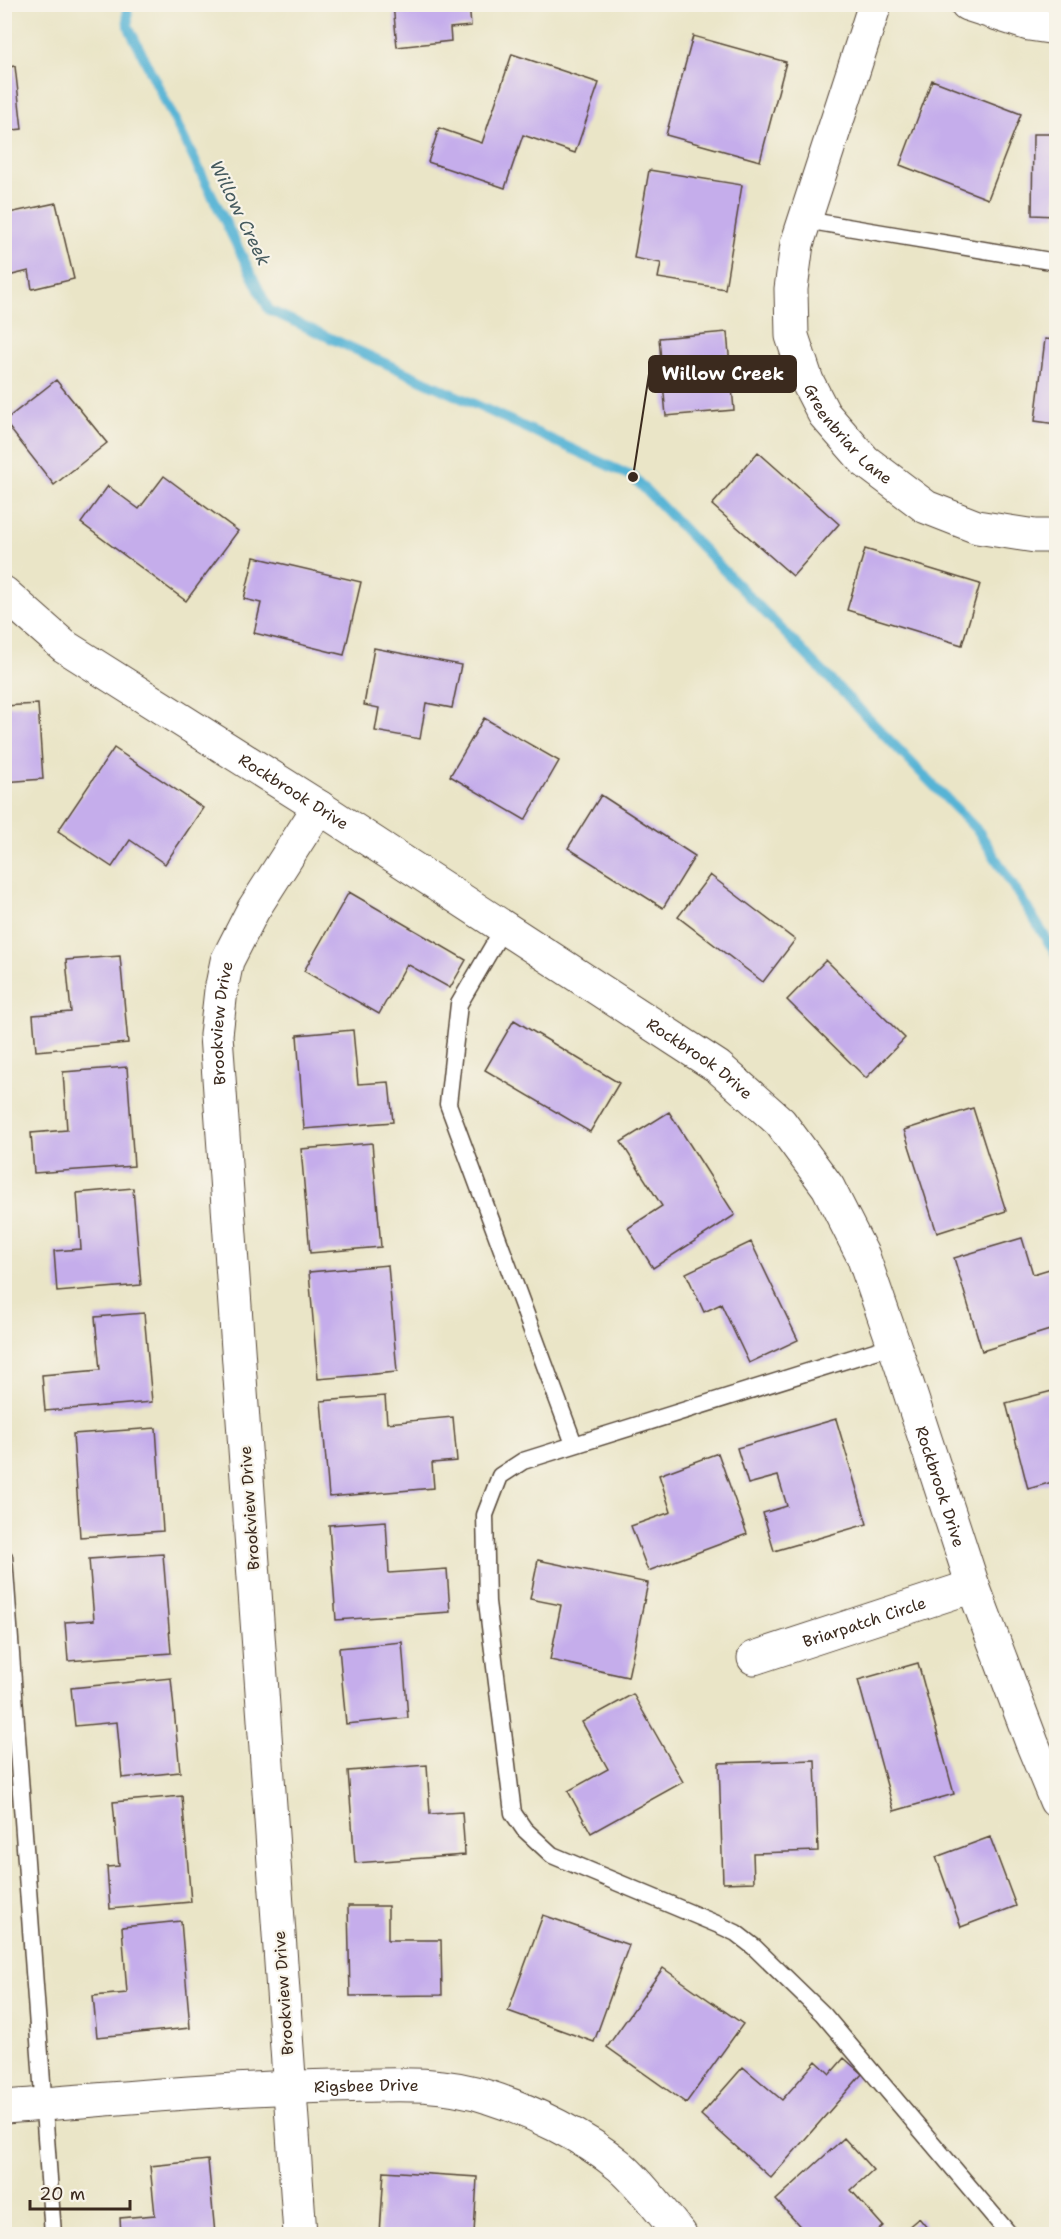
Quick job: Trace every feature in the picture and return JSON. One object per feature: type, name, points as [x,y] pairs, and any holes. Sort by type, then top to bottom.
[{"type":"street","name":"Greenbriar Lane","points":[[875,4],[797,244],[791,289],[792,336],[807,381],[824,414],[865,461],[926,507],[977,527],[1035,536],[1056,536]]},
{"type":"street","points":[[967,4],[1029,24],[1056,28]]},
{"type":"street","name":"Rockbrook Drive","points":[[4,593],[64,646],[319,807],[718,1067],[780,1122],[828,1187],[863,1256],[973,1586],[1056,1801]]},
{"type":"street","name":"Brookview Drive","points":[[300,2235],[216,1035],[227,962],[253,910],[319,807]]},
{"type":"street","name":"Briarpatch Circle","points":[[754,1658],[973,1586]]},
{"type":"street","name":"Rigsbee Drive","points":[[4,2107],[289,2087],[440,2086],[488,2097],[558,2127],[593,2146],[621,2167],[648,2195],[680,2235]]},
{"type":"lane","points":[[805,220],[1056,262]]},
{"type":"lane","points":[[504,927],[459,1004],[448,1104],[574,1444]]},
{"type":"lane","points":[[894,1345],[574,1444],[523,1461],[500,1476],[485,1515],[487,1602],[513,1813],[524,1829],[552,1855],[719,1925],[736,1933],[754,1947],[823,2014],[1009,2235]]},
{"type":"lane","points":[[4,1557],[53,2235]]},
{"type":"building","points":[[393,4],[469,4],[471,26],[450,28],[451,41],[397,47]]},
{"type":"building","points":[[693,36],[786,62],[760,161],[666,135]]},
{"type":"building","points":[[512,54],[599,83],[575,153],[523,135],[505,188],[428,162],[439,128],[482,143]]},
{"type":"building","points":[[15,66],[22,129],[4,131],[4,68]]},
{"type":"building","points":[[932,80],[1021,114],[988,199],[900,165]]},
{"type":"building","points":[[1033,134],[1056,134],[1056,216],[1032,215]]},
{"type":"building","points":[[649,170],[742,185],[725,289],[658,278],[661,263],[634,258]]},
{"type":"building","points":[[56,203],[74,279],[32,289],[29,271],[4,277],[4,214]]},
{"type":"building","points":[[727,332],[734,410],[666,416],[659,338]]},
{"type":"building","points":[[1045,339],[1056,340],[1056,424],[1035,421]]},
{"type":"building","points":[[56,380],[107,443],[54,485],[4,421]]},
{"type":"building","points":[[758,452],[839,524],[793,576],[712,505]]},
{"type":"building","points":[[164,476],[238,531],[186,601],[81,523],[108,486],[139,509]]},
{"type":"building","points":[[865,549],[980,584],[962,645],[847,610]]},
{"type":"building","points":[[254,557],[361,582],[344,655],[254,633],[261,603],[244,599]]},
{"type":"building","points":[[374,648],[461,665],[452,708],[426,703],[420,739],[375,731],[379,708],[364,705]]},
{"type":"building","points":[[38,704],[43,779],[4,782],[4,706]]},
{"type":"building","points":[[484,718],[559,761],[525,820],[450,776]]},
{"type":"building","points":[[114,748],[203,808],[165,864],[130,840],[112,867],[58,831]]},
{"type":"building","points":[[601,795],[695,856],[663,908],[568,848]]},
{"type":"building","points":[[710,875],[795,940],[763,982],[678,917]]},
{"type":"building","points":[[349,892],[466,960],[450,988],[407,964],[379,1014],[304,971]]},
{"type":"building","points":[[120,956],[128,1043],[36,1051],[33,1015],[71,1012],[66,960]]},
{"type":"building","points":[[826,960],[905,1038],[866,1078],[787,1000]]},
{"type":"building","points":[[514,1020],[619,1083],[590,1132],[485,1070]]},
{"type":"building","points":[[353,1030],[358,1084],[389,1082],[393,1122],[304,1129],[297,1035]]},
{"type":"building","points":[[127,1067],[134,1166],[34,1173],[31,1133],[67,1130],[63,1072]]},
{"type":"building","points":[[973,1108],[1006,1211],[937,1233],[904,1130]]},
{"type":"building","points":[[669,1112],[735,1215],[653,1268],[628,1228],[662,1206],[621,1142]]},
{"type":"building","points":[[372,1143],[381,1247],[310,1253],[301,1149]]},
{"type":"building","points":[[133,1188],[141,1285],[57,1292],[54,1251],[81,1249],[77,1193]]},
{"type":"building","points":[[1022,1238],[1033,1274],[1056,1267],[1056,1339],[1053,1329],[982,1351],[954,1258]]},
{"type":"building","points":[[751,1242],[798,1340],[749,1363],[721,1304],[704,1312],[686,1273]]},
{"type":"building","points":[[388,1265],[397,1372],[318,1379],[309,1272]]},
{"type":"building","points":[[144,1313],[152,1402],[45,1411],[42,1375],[100,1370],[95,1317]]},
{"type":"building","points":[[1056,1390],[1056,1481],[1028,1489],[1006,1403]]},
{"type":"building","points":[[385,1396],[387,1423],[453,1417],[457,1461],[432,1463],[434,1488],[329,1497],[321,1401]]},
{"type":"building","points":[[836,1419],[867,1524],[774,1551],[763,1513],[787,1506],[778,1476],[748,1484],[737,1448]]},
{"type":"building","points":[[156,1428],[163,1531],[80,1537],[73,1434]]},
{"type":"building","points":[[718,1453],[747,1534],[648,1571],[631,1526],[671,1512],[659,1475]]},
{"type":"building","points":[[386,1521],[389,1573],[447,1569],[450,1612],[336,1620],[329,1525]]},
{"type":"building","points":[[163,1554],[171,1653],[68,1661],[65,1622],[94,1620],[89,1559]]},
{"type":"building","points":[[538,1560],[648,1583],[628,1677],[550,1660],[561,1605],[530,1599]]},
{"type":"building","points":[[402,1642],[408,1718],[346,1724],[339,1648]]},
{"type":"building","points":[[918,1663],[954,1794],[894,1811],[858,1680]]},
{"type":"building","points":[[171,1678],[180,1772],[122,1778],[117,1722],[75,1726],[71,1688]]},
{"type":"building","points":[[633,1694],[683,1782],[591,1833],[568,1791],[608,1769],[582,1722]]},
{"type":"building","points":[[815,1760],[818,1851],[753,1853],[754,1882],[723,1883],[719,1763]]},
{"type":"building","points":[[427,1765],[430,1814],[462,1812],[465,1855],[355,1863],[348,1771]]},
{"type":"building","points":[[182,1796],[191,1902],[110,1909],[107,1867],[119,1866],[113,1802]]},
{"type":"building","points":[[990,1837],[1016,1906],[961,1927],[936,1857]]},
{"type":"building","points":[[348,1906],[388,1906],[388,1940],[441,1940],[442,1995],[350,1996]]},
{"type":"building","points":[[543,1915],[629,1945],[594,2042],[508,2011]]},
{"type":"building","points":[[181,1921],[190,2028],[97,2037],[93,1996],[127,1993],[122,1927]]},
{"type":"building","points":[[663,1968],[743,2024],[686,2103],[607,2047]]},
{"type":"building","points":[[844,2058],[862,2074],[771,2178],[701,2115],[743,2067],[782,2100],[816,2061],[830,2074]]},
{"type":"building","points":[[844,2138],[873,2170],[851,2190],[883,2226],[874,2234],[807,2234],[776,2200]]},
{"type":"building","points":[[208,2160],[215,2234],[121,2234],[120,2218],[155,2215],[150,2166]]},
{"type":"building","points":[[384,2171],[477,2177],[474,2234],[380,2234]]},
{"type":"building","points":[[919,2218],[932,2234],[900,2234]]},
{"type":"waterway","name":"Willow Creek","points":[[127,4],[128,26],[269,310],[633,477],[979,832],[1056,954]]},
{"type":"place","name":"Willow Creek","points":[[633,477]]}]
